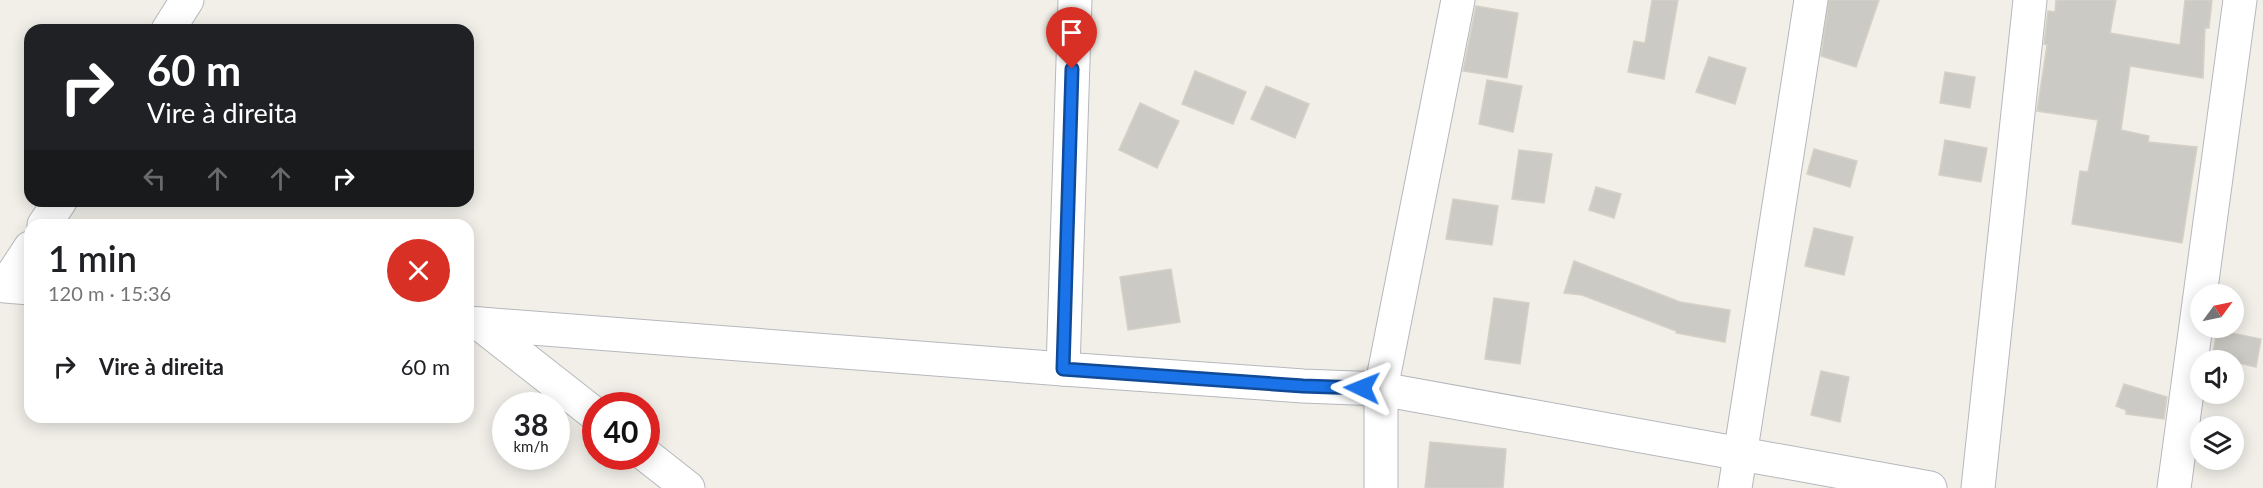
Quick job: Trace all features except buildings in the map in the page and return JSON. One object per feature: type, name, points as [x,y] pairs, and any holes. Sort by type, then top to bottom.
[{"type":"street","points":[[172,24],[187,0]]},
{"type":"street","points":[[1063,369],[1074,0]]},
{"type":"street","points":[[1381,488],[1381,389],[1458,0]]},
{"type":"street","points":[[1735,488],[1811,0]]},
{"type":"street","points":[[1978,488],[2030,0]]},
{"type":"street","points":[[2174,488],[2240,0]]},
{"type":"street","points":[[9,289],[24,260]]},
{"type":"street","points":[[474,323],[1063,369],[1303,386],[1381,389],[1930,488]]},
{"type":"street","points":[[474,323],[582,404]]},
{"type":"street","points":[[660,466],[688,488]]},
{"type":"route","points":[[1072,69],[1063,369],[1362,388]]}]
